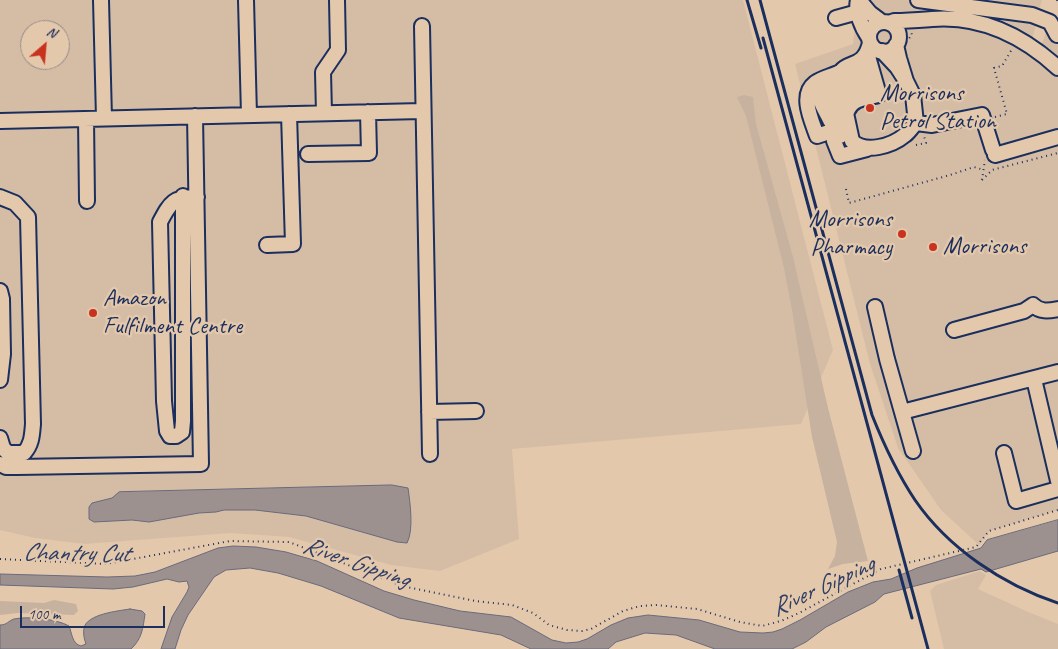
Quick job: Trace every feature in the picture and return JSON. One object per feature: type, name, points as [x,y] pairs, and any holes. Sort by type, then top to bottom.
[{"type":"street","points":[[101,0],[104,118]]},
{"type":"street","points":[[246,0],[249,115]]},
{"type":"street","points":[[324,113],[323,72],[338,50],[337,0]]},
{"type":"street","points":[[918,0],[1032,15],[1050,22],[1058,35],[1050,40],[1041,52]]},
{"type":"street","points":[[836,18],[858,4]]},
{"type":"street","points":[[858,4],[896,29],[898,38],[902,40]]},
{"type":"street","points":[[848,111],[823,108],[819,95],[849,63],[864,29],[858,4]]},
{"type":"street","points":[[867,149],[858,146],[852,141],[843,139],[848,111],[839,81],[876,24],[894,21],[957,19],[987,24],[1018,37],[1041,52],[1058,68]]},
{"type":"street","points":[[848,111],[817,136],[807,100],[810,88],[849,63],[877,50],[891,50],[922,21]]},
{"type":"street","points":[[422,26],[422,111],[430,454]]},
{"type":"street","points":[[902,40],[898,58],[912,95],[916,123]]},
{"type":"street","points":[[882,51],[897,67],[906,81]]},
{"type":"street","points":[[849,63],[848,111],[852,141]]},
{"type":"street","points":[[0,121],[422,111]]},
{"type":"street","points":[[848,111],[834,141],[840,156],[898,140],[916,123]]},
{"type":"street","points":[[308,154],[369,153],[368,112]]},
{"type":"street","points":[[267,245],[293,244],[289,114]]},
{"type":"street","points":[[916,123],[932,124],[982,115],[994,152],[1058,138]]},
{"type":"street","points":[[190,197],[169,205],[160,222],[164,401],[167,431],[170,436],[176,436],[182,432],[183,421],[190,197],[195,116]]},
{"type":"street","points":[[86,119],[88,201]]},
{"type":"street","points":[[0,464],[17,467],[201,464],[190,197]]},
{"type":"street","points":[[0,198],[15,203],[28,217],[33,424],[32,437],[28,449],[24,453],[8,452],[3,448],[0,438]]},
{"type":"street","points":[[0,291],[2,299],[3,354],[0,380]]},
{"type":"street","points":[[954,330],[1024,311],[1033,305],[1038,310],[1049,311],[1058,309]]},
{"type":"street","points":[[875,307],[913,451]]},
{"type":"street","points":[[902,412],[1058,372]]},
{"type":"street","points":[[1034,379],[1058,481]]},
{"type":"street","points":[[428,412],[476,411]]},
{"type":"street","points":[[1004,453],[1016,501],[1058,489]]},
{"type":"path","points":[[1005,62],[1018,37]]},
{"type":"path","points":[[982,180],[992,170],[1058,153]]},
{"type":"path","points":[[846,189],[849,203],[974,167],[984,170]]},
{"type":"path","points":[[0,559],[106,564],[230,541],[289,542],[402,586],[475,601],[512,605],[533,613],[549,625],[568,630],[582,632],[623,612],[640,606],[657,604],[697,609],[740,622],[762,626],[781,621],[799,613],[881,569],[976,547],[989,531],[1058,510]]},
{"type":"shaded area","points":[[0,0],[743,0],[833,350],[801,424],[512,449],[519,539],[440,571],[391,565],[289,537],[231,533],[84,544],[35,538],[0,530]]},
{"type":"shaded area","points":[[854,0],[1042,0],[1032,40],[1041,46],[1050,22],[1058,17],[1058,510],[989,531],[979,545],[941,510],[898,448],[870,364],[795,64],[853,44],[856,18]]},
{"type":"shaded area","points":[[744,95],[753,97],[756,124],[793,257],[828,408],[868,561],[843,564],[828,569],[835,556],[837,542],[812,437],[784,268],[746,116],[737,97]]},
{"type":"shaded area","points":[[392,485],[408,488],[411,524],[407,543],[397,542],[306,516],[255,510],[224,510],[149,522],[132,520],[94,522],[89,519],[89,507],[92,503],[112,498],[119,492]]},
{"type":"shaded area","points":[[1058,520],[1058,551],[986,572],[981,569],[884,594],[875,602],[826,627],[806,642],[792,649],[715,649],[676,635],[645,633],[616,642],[608,649],[531,649],[501,635],[399,618],[321,586],[278,573],[250,568],[226,570],[214,577],[188,615],[175,649],[161,649],[172,617],[189,587],[187,581],[179,582],[167,579],[133,587],[113,589],[0,585],[0,574],[135,576],[155,572],[218,548],[233,546],[256,547],[286,552],[317,561],[384,591],[414,600],[460,611],[511,617],[552,640],[566,643],[587,639],[611,625],[628,618],[648,615],[699,620],[740,632],[763,633],[782,629],[848,592],[873,582],[891,579],[917,568],[981,548],[987,540]]},
{"type":"shaded area","points":[[980,571],[986,575],[978,589],[1058,624],[1058,649],[944,649],[930,591],[936,585]]},
{"type":"shaded area","points":[[54,600],[76,604],[78,611],[74,615],[18,613],[0,615],[0,601],[44,603]]},
{"type":"shaded area","points":[[130,609],[142,611],[145,614],[140,637],[131,649],[0,649],[0,625],[14,619],[42,619],[69,626],[74,641],[81,646],[86,644],[84,628],[91,619],[111,612]]},
{"type":"railway","points":[[747,0],[761,48]]},
{"type":"railway","points":[[760,0],[872,415],[891,459],[902,480],[928,517],[960,549],[997,575],[1017,586],[1058,603]]},
{"type":"railway","points":[[763,38],[928,649]]},
{"type":"railway","points":[[899,570],[912,618]]},
{"type":"place","name":"Morrisons Petrol Station","points":[[870,108]]},
{"type":"place","name":"Morrisons Pharmacy","points":[[902,234]]},
{"type":"place","name":"Morrisons","points":[[933,247]]},
{"type":"place","name":"Amazon Fulfilment Centre","points":[[93,313]]},
{"type":"water label","name":"Chantry Cut","points":[[76,554]]},
{"type":"water label","name":"River Gipping","points":[[356,563]]},
{"type":"water label","name":"River Gipping","points":[[823,587]]}]
